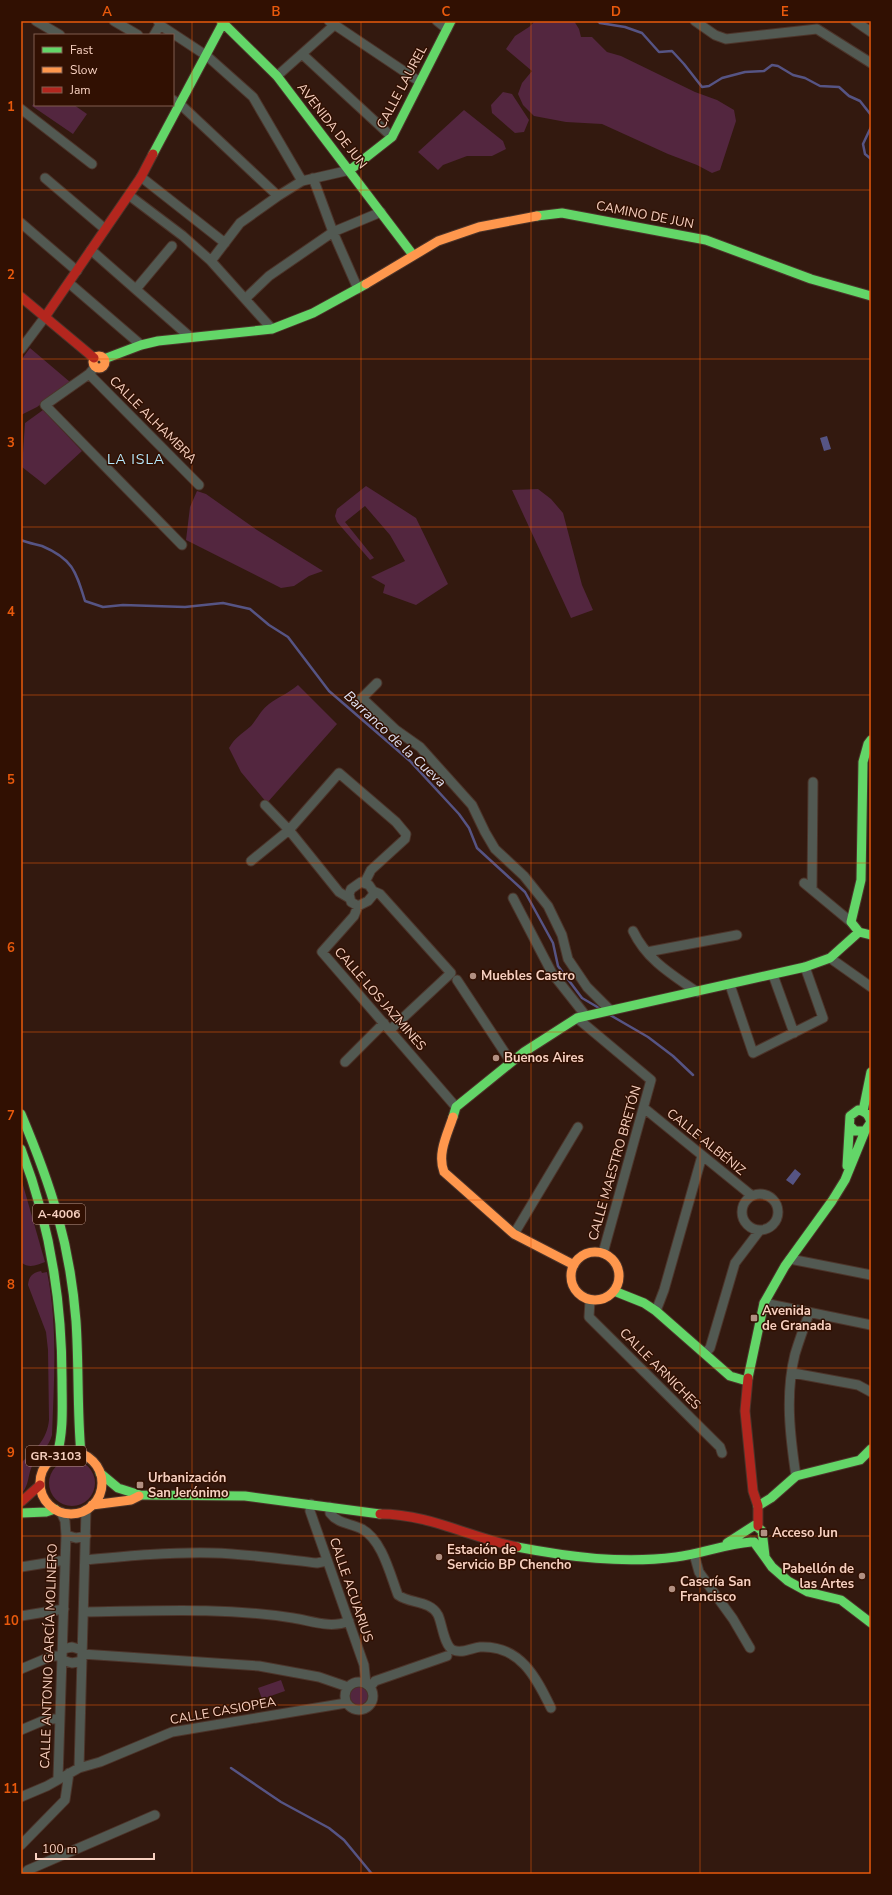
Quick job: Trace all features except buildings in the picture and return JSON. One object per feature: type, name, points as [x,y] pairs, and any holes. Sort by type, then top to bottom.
[{"type":"street","points":[[36,21],[58,34]]},
{"type":"street","points":[[114,21],[136,34]]},
{"type":"street","points":[[437,21],[449,25]]},
{"type":"street","points":[[695,21],[715,35],[726,39],[816,25],[871,63]]},
{"type":"street","points":[[855,21],[871,32]]},
{"type":"street","points":[[21,349],[69,283],[105,229],[130,196],[141,177],[177,103],[207,56],[222,22]]},
{"type":"street","name":"AVENIDA DE JUN","points":[[222,22],[277,76],[414,255]]},
{"type":"street","points":[[277,76],[331,28],[333,22],[420,82]]},
{"type":"street","points":[[154,34],[159,23],[207,56],[254,96],[302,181]]},
{"type":"street","name":"CALLE LAUREL","points":[[211,261],[240,223],[278,196],[302,181],[350,170],[392,137],[449,25]]},
{"type":"street","points":[[302,54],[392,137]]},
{"type":"street","points":[[177,103],[278,196]]},
{"type":"street","points":[[22,112],[92,164]]},
{"type":"street","points":[[141,177],[225,243]]},
{"type":"street","points":[[45,178],[105,229]]},
{"type":"street","points":[[313,178],[333,232],[358,289]]},
{"type":"street","points":[[130,196],[183,236],[211,261],[246,298],[272,329]]},
{"type":"street","points":[[246,298],[269,276],[333,232],[380,212]]},
{"type":"street","name":"CAMINO DE JUN","points":[[92,367],[103,367],[105,363],[104,359],[141,345],[190,337],[272,329],[313,313],[358,289],[438,241],[479,227],[550,213],[562,213],[706,240],[811,279],[871,296]]},
{"type":"street","points":[[21,223],[77,271]]},
{"type":"street","points":[[136,289],[172,246]]},
{"type":"street","points":[[91,250],[190,337]]},
{"type":"street","points":[[69,283],[141,345]]},
{"type":"street","points":[[21,297],[45,317],[92,367],[45,405],[182,545]]},
{"type":"street","name":"CALLE ALHAMBRA","points":[[92,367],[199,485]]},
{"type":"street","points":[[377,683],[362,698],[396,730],[420,748],[472,805],[495,849],[524,876],[548,906],[562,935],[568,959],[587,987],[609,1009]]},
{"type":"street","points":[[851,922],[860,880],[861,824],[868,744],[871,740]]},
{"type":"street","points":[[251,861],[289,830],[339,773],[396,822],[406,834],[405,839],[371,870],[365,882]]},
{"type":"street","points":[[812,890],[813,782]]},
{"type":"street","points":[[265,805],[289,830],[339,892],[349,898],[353,904],[358,906],[371,898],[373,891]]},
{"type":"street","points":[[861,824],[871,830]]},
{"type":"street","points":[[349,898],[351,889],[361,882],[365,882]]},
{"type":"street","points":[[345,1062],[451,973],[380,894],[373,891],[365,882]]},
{"type":"street","points":[[804,883],[851,922],[859,932],[871,935]]},
{"type":"street","points":[[513,898],[552,973],[581,1017]]},
{"type":"street","name":"CALLE LOS JAZMINES","points":[[358,906],[354,916],[322,952],[456,1107]]},
{"type":"street","points":[[633,931],[640,944],[659,966],[697,992]]},
{"type":"street","points":[[574,1265],[514,1234],[503,1226],[473,1196],[447,1175],[442,1168],[442,1151],[456,1107],[511,1062],[581,1017],[609,1009],[730,985],[805,967],[830,958],[859,932]]},
{"type":"street","points":[[647,952],[737,935]]},
{"type":"street","points":[[830,958],[871,987]]},
{"type":"street","points":[[730,985],[753,1053],[823,1018],[805,967]]},
{"type":"street","points":[[774,975],[794,1033]]},
{"type":"street","points":[[457,980],[511,1062]]},
{"type":"street","name":"CALLE MAESTRO BRETÓN","points":[[581,1017],[651,1080],[603,1253]]},
{"type":"street","points":[[863,1111],[870,1083],[871,1072]]},
{"type":"street","name":"CALLE ALBÉNIZ","points":[[644,1108],[751,1195]]},
{"type":"street","points":[[751,1528],[753,1491],[745,1411],[748,1377],[764,1303],[790,1259],[832,1201],[845,1180],[865,1131],[869,1127],[870,1119],[868,1114],[863,1111],[858,1110],[853,1112],[849,1120],[850,1126],[845,1180]]},
{"type":"street","name":"A-4006","points":[[21,1114],[44,1168],[60,1216],[70,1269],[74,1304],[77,1413],[81,1454]]},
{"type":"street","points":[[850,1126],[855,1131],[865,1131]]},
{"type":"street","points":[[514,1234],[578,1127]]},
{"type":"street","name":"A-4006","points":[[21,1149],[30,1170],[44,1214],[54,1262],[60,1306],[63,1354],[62,1431],[57,1455]]},
{"type":"street","points":[[657,1307],[702,1156]]},
{"type":"street","points":[[762,1193],[773,1199],[778,1210],[775,1221],[766,1229],[760,1230],[749,1226],[742,1216],[743,1204],[751,1195],[762,1193]]},
{"type":"street","points":[[708,1351],[735,1263],[760,1230]]},
{"type":"street","points":[[590,1252],[603,1253],[615,1262],[620,1276],[617,1287],[608,1297],[599,1300],[590,1300],[582,1296],[576,1290],[572,1282],[571,1273],[574,1265],[584,1254],[590,1252]]},
{"type":"street","points":[[790,1259],[871,1275]]},
{"type":"street","points":[[617,1287],[657,1307],[708,1351],[748,1377]]},
{"type":"street","name":"CALLE ARNICHES","points":[[590,1300],[589,1317],[720,1446],[722,1454]]},
{"type":"street","points":[[764,1303],[809,1314],[871,1325]]},
{"type":"street","points":[[796,1476],[790,1439],[790,1398],[795,1355],[809,1314]]},
{"type":"street","points":[[793,1373],[858,1384],[871,1392]]},
{"type":"street","points":[[860,1460],[871,1449]]},
{"type":"street","name":"GR-3103","points":[[58,1510],[48,1503],[42,1494],[40,1485],[44,1467],[50,1460],[57,1455],[69,1452],[81,1454],[89,1458],[96,1465],[100,1473],[118,1489],[128,1493],[140,1495],[230,1496],[311,1504],[374,1514],[457,1537],[484,1542],[492,1541],[553,1554],[603,1558],[645,1559],[694,1554],[724,1545],[753,1542]]},
{"type":"street","points":[[758,1506],[771,1498],[796,1476],[860,1460],[871,1459]]},
{"type":"street","name":"GR-3103","points":[[89,1507],[101,1490],[100,1473]]},
{"type":"street","name":"GR-3103","points":[[21,1502],[40,1485]]},
{"type":"street","points":[[753,1491],[758,1506],[751,1528],[746,1536],[753,1542],[780,1574],[798,1588],[841,1600],[871,1623]]},
{"type":"street","name":"GR-3103","points":[[21,1513],[58,1510],[78,1513],[89,1507],[131,1500],[140,1495]]},
{"type":"street","name":"CALLE ACUARIUS","points":[[311,1504],[310,1511],[364,1665],[368,1686]]},
{"type":"street","points":[[79,1768],[85,1560],[89,1507]]},
{"type":"street","points":[[330,1507],[330,1513],[335,1520],[361,1528],[369,1533],[377,1542],[398,1595],[404,1600],[428,1605],[434,1609],[438,1614],[448,1645],[452,1650],[459,1652],[479,1647],[497,1647],[509,1652],[522,1662],[539,1684],[550,1708]]},
{"type":"street","name":"CALLE ANTONIO GARCÍA MOLINERO","points":[[58,1510],[65,1521],[66,1535],[58,1778]]},
{"type":"street","points":[[751,1528],[762,1531],[765,1556]]},
{"type":"street","name":"GR-3103","points":[[724,1545],[751,1528]]},
{"type":"street","name":"CALLE ANTONIO GARCÍA MOLINERO","points":[[66,1535],[76,1538],[86,1536]]},
{"type":"street","points":[[753,1542],[759,1541],[762,1536]]},
{"type":"street","points":[[85,1560],[146,1554],[212,1553],[245,1554],[317,1563],[327,1561]]},
{"type":"street","points":[[694,1554],[699,1572],[733,1619],[750,1648]]},
{"type":"street","points":[[21,1567],[65,1560]]},
{"type":"street","points":[[21,1616],[64,1609]]},
{"type":"street","points":[[84,1612],[206,1609],[267,1614],[333,1626],[349,1621]]},
{"type":"street","points":[[21,1669],[52,1656],[62,1655],[72,1647],[82,1655],[258,1666],[320,1677],[348,1687]]},
{"type":"street","points":[[62,1655],[72,1663],[82,1655]]},
{"type":"street","points":[[368,1686],[375,1681],[447,1656]]},
{"type":"street","points":[[357,1682],[368,1686],[373,1696],[372,1701],[362,1710],[353,1709],[346,1702],[345,1694],[348,1687],[357,1682]]},
{"type":"street","name":"CALLE CASIOPEA","points":[[21,1797],[47,1786],[58,1778],[79,1768],[100,1762],[172,1732],[346,1702]]},
{"type":"street","points":[[21,1730],[47,1719],[60,1719]]},
{"type":"street","points":[[21,1845],[65,1800],[69,1773]]},
{"type":"street","points":[[24,1874],[28,1870],[155,1815]]},
{"type":"shaded area","points":[[535,21],[574,21],[579,29],[581,37],[592,37],[607,52],[621,56],[695,92],[717,100],[734,110],[736,121],[720,170],[712,173],[697,165],[668,154],[602,124],[566,122],[534,116],[523,105],[518,94],[522,83],[532,71],[506,49],[515,36]]},
{"type":"shaded area","points":[[503,92],[512,94],[529,120],[524,132],[515,133],[492,113],[491,105]]},
{"type":"shaded area","points":[[34,103],[34,106],[75,106],[87,114],[73,134],[32,106]]},
{"type":"shaded area","points":[[464,110],[503,141],[506,149],[492,156],[467,156],[443,165],[438,170],[418,152]]},
{"type":"shaded area","points":[[30,348],[70,382],[37,407],[21,415],[21,360]]},
{"type":"shaded area","points":[[43,410],[82,451],[45,485],[22,467],[25,423]]},
{"type":"shaded area","points":[[827,436],[831,449],[824,451],[820,438]]},
{"type":"shaded area","points":[[366,486],[416,518],[448,584],[416,605],[383,593],[385,585],[371,577],[405,561],[390,535],[365,506],[345,522],[374,558],[370,560],[337,522],[335,516],[337,509]]},
{"type":"shaded area","points":[[538,489],[551,499],[563,513],[582,585],[593,610],[571,618],[512,490]]},
{"type":"shaded area","points":[[197,491],[206,494],[257,530],[323,571],[309,576],[294,586],[281,588],[186,540],[190,507]]},
{"type":"shaded area","points":[[298,685],[337,724],[267,803],[241,772],[229,748],[236,738],[251,726],[266,706]]},
{"type":"shaded area","points":[[795,1169],[801,1174],[793,1185],[786,1180]]},
{"type":"shaded area","points":[[21,1178],[45,1262],[34,1266],[28,1266],[21,1262]]},
{"type":"shaded area","points":[[41,1271],[42,1273],[47,1272],[53,1312],[54,1394],[52,1435],[48,1444],[34,1462],[30,1470],[26,1487],[21,1495],[21,1463],[40,1444],[46,1433],[49,1420],[48,1350],[46,1332],[28,1285],[29,1279],[32,1275]]},
{"type":"shaded area","points":[[72,1460],[85,1464],[91,1470],[95,1483],[91,1496],[85,1502],[72,1506],[59,1502],[53,1496],[49,1483],[53,1470],[59,1464]]},
{"type":"shaded area","points":[[281,1680],[285,1691],[262,1699],[258,1688]]},
{"type":"shaded area","points":[[355,1687],[363,1687],[368,1692],[366,1703],[363,1705],[355,1705],[350,1700],[350,1692]]},
{"type":"waterway","points":[[598,21],[600,23],[625,27],[642,33],[659,52],[672,51],[702,87],[709,86],[722,78],[745,72],[764,71],[772,65],[778,66],[793,75],[805,78],[820,86],[839,87],[849,96],[860,101],[871,115]]},
{"type":"waterway","points":[[871,127],[863,144],[865,154],[871,159]]},
{"type":"waterway","name":"Barranco de la Cueva","points":[[21,540],[42,546],[61,556],[67,561],[76,574],[85,601],[103,607],[123,605],[185,607],[223,603],[250,609],[269,625],[288,637],[329,691],[410,761],[459,814],[469,828],[477,848],[525,892],[553,943],[558,966],[582,998],[599,1008]]},
{"type":"waterway","name":"Barranco de la Cueva","points":[[610,1015],[648,1037],[673,1056],[693,1075]]},
{"type":"waterway","points":[[231,1768],[281,1802],[329,1828],[344,1840],[372,1874]]},
{"type":"traffic: fast","points":[[221,21],[277,76],[413,255]]},
{"type":"traffic: fast","points":[[350,170],[392,137],[451,21]]},
{"type":"traffic: fast","points":[[153,154],[223,23]]},
{"type":"traffic: fast","points":[[537,216],[562,213],[706,240],[811,279],[871,296]]},
{"type":"traffic: fast","points":[[104,359],[141,345],[158,341],[272,329],[313,313],[366,284]]},
{"type":"traffic: fast","points":[[871,740],[868,744],[863,762],[861,880],[851,922],[859,932],[871,935]]},
{"type":"traffic: fast","points":[[453,1117],[456,1107],[524,1052],[577,1018],[805,967],[830,958],[859,932]]},
{"type":"traffic: fast","points":[[863,1111],[871,1072]]},
{"type":"traffic: fast","points":[[847,1166],[850,1116],[858,1110],[863,1111],[867,1114],[871,1122],[865,1131],[855,1131],[850,1126]]},
{"type":"traffic: fast","points":[[21,1114],[32,1140],[58,1215],[69,1266],[76,1321],[81,1454]]},
{"type":"traffic: fast","points":[[748,1378],[764,1303],[785,1266],[832,1201],[845,1180],[865,1131]]},
{"type":"traffic: fast","points":[[21,1149],[40,1205],[47,1234],[57,1291],[60,1320],[62,1408],[62,1427],[57,1455]]},
{"type":"traffic: fast","points":[[614,1291],[644,1303],[656,1311],[730,1376],[747,1381]]},
{"type":"traffic: fast","points":[[758,1506],[771,1498],[796,1476],[860,1460],[871,1449]]},
{"type":"traffic: fast","points":[[100,1473],[118,1488],[140,1495],[245,1496],[380,1514]]},
{"type":"traffic: fast","points":[[21,1513],[46,1512],[55,1509]]},
{"type":"traffic: fast","points":[[727,1543],[755,1525],[762,1531],[765,1556]]},
{"type":"traffic: fast","points":[[517,1547],[556,1554],[616,1560],[636,1560],[685,1556],[751,1542]]},
{"type":"traffic: fast","points":[[754,1542],[772,1567],[788,1581],[808,1592],[841,1600],[871,1623]]},
{"type":"traffic: slow","points":[[366,284],[438,241],[479,227],[537,216]]},
{"type":"traffic: slow","points":[[97,356],[101,356],[105,362],[101,368],[97,368],[93,364],[93,360],[97,356]]},
{"type":"traffic: slow","points":[[453,1117],[442,1151],[442,1165],[444,1172],[514,1234],[574,1265]]},
{"type":"traffic: slow","points":[[590,1252],[600,1252],[612,1259],[619,1271],[619,1276],[619,1281],[612,1293],[600,1300],[590,1300],[582,1296],[575,1289],[571,1281],[571,1271],[575,1263],[582,1256],[590,1252]]},
{"type":"traffic: slow","points":[[71,1452],[83,1455],[93,1461],[99,1471],[102,1483],[99,1495],[93,1505],[83,1511],[71,1514],[59,1511],[49,1505],[43,1495],[40,1483],[43,1471],[49,1461],[59,1455],[71,1452]]},
{"type":"traffic: slow","points":[[92,1505],[131,1500],[139,1496]]},
{"type":"traffic: jam","points":[[45,317],[141,177],[153,154]]},
{"type":"traffic: jam","points":[[21,297],[94,358]]},
{"type":"traffic: jam","points":[[748,1378],[745,1411],[753,1491],[758,1506],[758,1526]]},
{"type":"traffic: jam","points":[[21,1502],[40,1485]]},
{"type":"traffic: jam","points":[[380,1514],[398,1515],[433,1522],[517,1547]]},
{"type":"place","name":"Muebles Castro","points":[[473,976]]},
{"type":"place","name":"Buenos Aires","points":[[496,1058]]},
{"type":"place","name":"Avenida de Granada","points":[[754,1318]]},
{"type":"place","name":"Urbanización San Jerónimo","points":[[140,1485]]},
{"type":"place","name":"Acceso Jun","points":[[764,1533]]},
{"type":"place","name":"Estación de Servicio BP Chencho","points":[[439,1557]]},
{"type":"place","name":"Pabellón de las Artes","points":[[862,1576]]},
{"type":"place","name":"Casería San Francisco","points":[[672,1589]]},
{"type":"district","name":"LA ISLA","points":[[136,459]]}]
